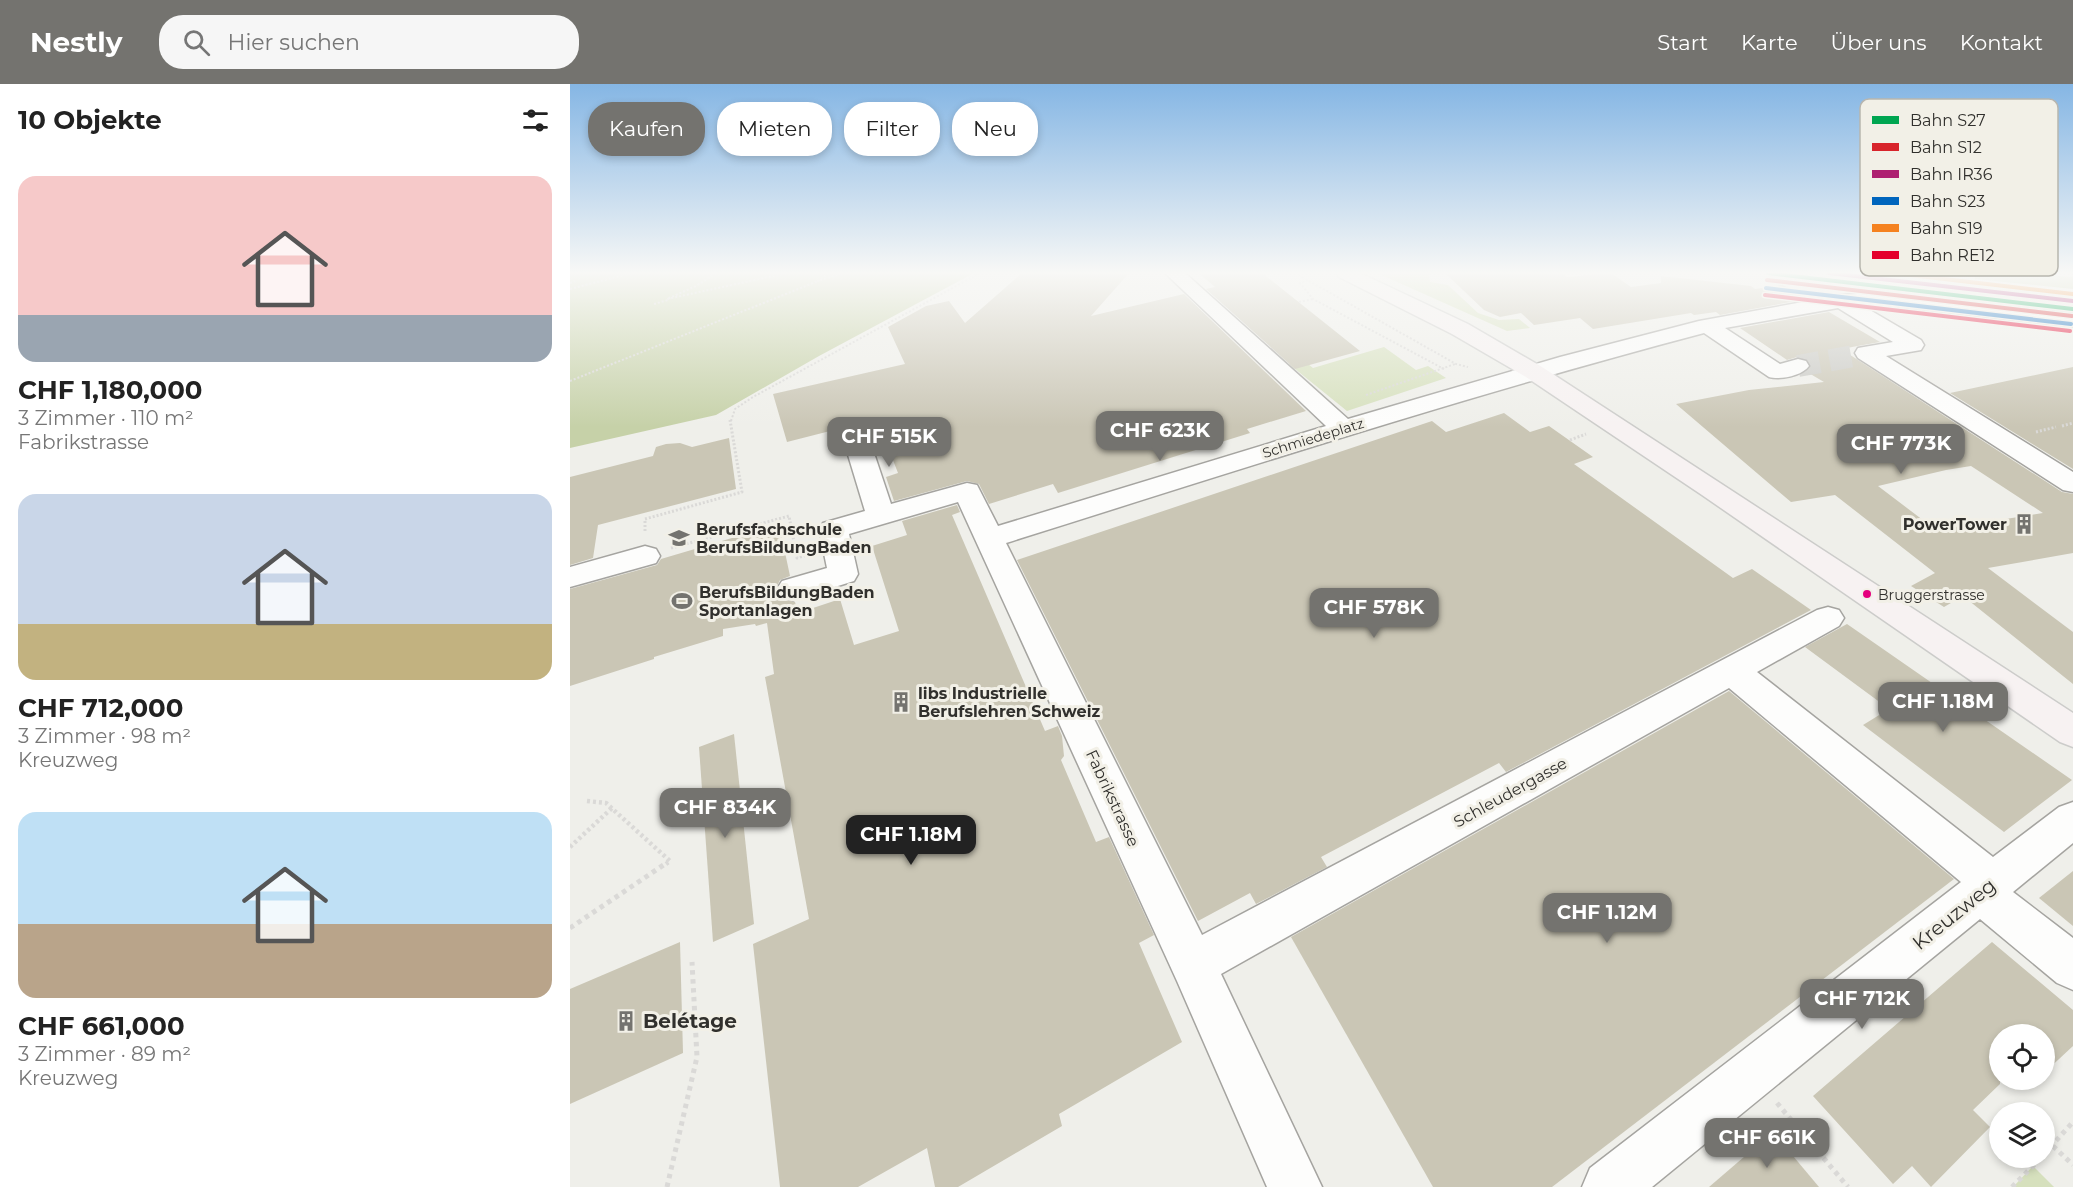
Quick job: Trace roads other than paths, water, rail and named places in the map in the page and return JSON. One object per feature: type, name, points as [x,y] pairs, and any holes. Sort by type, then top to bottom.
[{"type":"main road","points":[[1451,324],[1534,372],[2073,732]]},
{"type":"street","points":[[1230,324],[1343,428]]},
{"type":"street","name":"Schmiedeplatz","points":[[990,538],[1343,428],[1534,372],[1709,324]]},
{"type":"street","points":[[1878,324],[1912,345],[1860,355],[2073,484]]},
{"type":"street","points":[[1706,325],[1777,372],[1798,366]]},
{"type":"street","points":[[855,435],[881,516]]},
{"type":"street","name":"Fabrikstrasse","points":[[793,589],[843,574],[833,529],[967,491],[1295,1187]]},
{"type":"street","points":[[570,577],[645,556]]},
{"type":"street","name":"Schleudergasse","points":[[1192,965],[1828,618]]},
{"type":"street","points":[[1732,671],[1987,888],[2073,968]]},
{"type":"street","name":"Kreuzweg","points":[[1610,1187],[1754,1075],[2073,819]]},
{"type":"tunnel","points":[[1798,366],[1854,356]]},
{"type":"rail line","name":"RE12","points":[[2015,324],[2070,331]]},
{"type":"place","name":"PowerTower","points":[[2024,524]]},
{"type":"place","name":"Berufsfachschule BerufsBildungBaden","points":[[679,538]]},
{"type":"place","name":"Bruggerstrasse","points":[[1867,594]]},
{"type":"place","name":"BerufsBildungBaden Sportanlagen","points":[[682,601]]},
{"type":"place","name":"libs Industrielle Berufslehren Schweiz","points":[[901,702]]},
{"type":"place","name":"Belétage","points":[[626,1021]]}]
